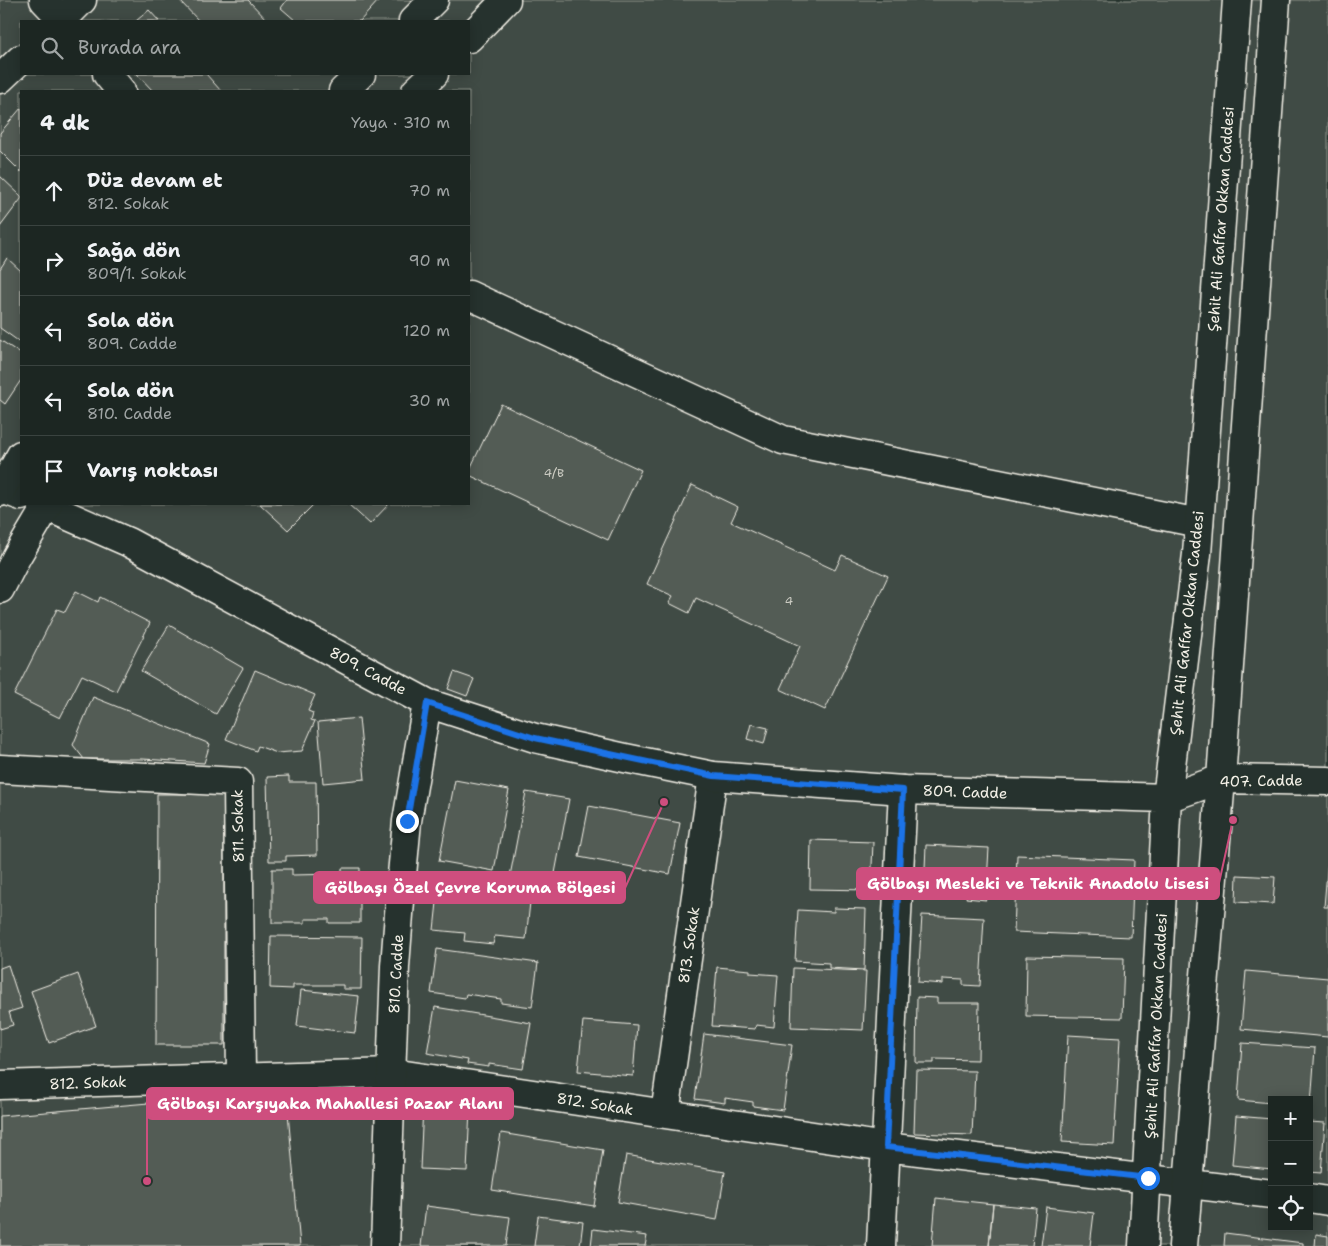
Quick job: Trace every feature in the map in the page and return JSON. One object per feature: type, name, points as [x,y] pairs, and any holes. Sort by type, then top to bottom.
[{"type":"main road","points":[[44,0],[62,20]]},
{"type":"main road","points":[[64,20],[82,0]]},
{"type":"main road","points":[[414,20],[434,0]]},
{"type":"main road","points":[[470,37],[506,0]]},
{"type":"main road","name":"Şehit Ali Gaffar Okkan Caddesi","points":[[1143,1246],[1167,798],[1199,523],[1236,0]]},
{"type":"main road","points":[[1183,1246],[1221,779],[1276,0]]},
{"type":"main road","points":[[0,79],[20,60]]},
{"type":"main road","points":[[108,75],[120,90]]},
{"type":"main road","points":[[344,90],[360,75]]},
{"type":"main road","points":[[417,90],[433,75]]},
{"type":"main road","points":[[470,295],[783,440],[1199,523]]},
{"type":"main road","points":[[8,492],[20,458]]},
{"type":"main road","points":[[0,589],[44,505]]},
{"type":"main road","name":"809. Cadde","points":[[47,505],[128,542],[427,703],[535,738],[714,776],[903,790],[1167,798]]},
{"type":"main road","name":"810. Cadde","points":[[385,1246],[395,966],[404,848],[427,703]]},
{"type":"main road","name":"811. Sokak","points":[[0,770],[238,782],[241,1078]]},
{"type":"main road","name":"813. Sokak","points":[[665,1114],[714,776]]},
{"type":"main road","name":"407. Cadde","points":[[1167,798],[1221,779],[1328,781]]},
{"type":"main road","points":[[881,1246],[903,790]]},
{"type":"main road","name":"812. Sokak","points":[[0,1086],[392,1074],[886,1147],[1268,1194]]},
{"type":"main road","points":[[1313,1199],[1328,1201]]},
{"type":"shaded area","points":[[0,0],[1328,0],[1328,1246],[0,1246]]},
{"type":"building","points":[[179,0],[248,0],[267,20],[198,20]]},
{"type":"building","points":[[287,0],[379,0],[361,20],[295,20],[281,8]]},
{"type":"building","points":[[149,10],[158,20],[137,20]]},
{"type":"building","points":[[138,75],[207,75],[220,90],[152,90]]},
{"type":"building","points":[[20,109],[20,171],[0,151],[0,133]]},
{"type":"building","points":[[0,176],[20,195],[20,200],[0,227]]},
{"type":"building","points":[[7,258],[20,270],[20,342],[0,328],[0,269]]},
{"type":"building","points":[[0,340],[20,353],[20,382],[5,404],[0,400]]},
{"type":"building","points":[[501,404],[641,470],[608,540],[470,475],[470,469]]},
{"type":"building","points":[[692,485],[738,507],[731,522],[835,570],[842,555],[888,576],[825,710],[780,689],[800,646],[696,598],[689,613],[669,603],[673,596],[647,584]]},
{"type":"building","points":[[261,505],[313,505],[288,530]]},
{"type":"building","points":[[349,505],[388,505],[370,524]]},
{"type":"building","points":[[76,591],[98,602],[100,597],[150,623],[116,691],[82,675],[60,718],[14,695],[57,609],[65,612]]},
{"type":"building","points":[[169,625],[243,668],[216,714],[141,671]]},
{"type":"building","points":[[255,670],[315,695],[308,711],[313,713],[311,720],[315,721],[302,751],[277,753],[258,746],[256,751],[226,739]]},
{"type":"building","points":[[454,672],[474,679],[467,696],[448,689]]},
{"type":"building","points":[[93,697],[210,744],[204,763],[143,759],[84,759],[73,745]]},
{"type":"building","points":[[359,718],[365,779],[323,783],[318,722]]},
{"type":"building","points":[[751,724],[768,728],[764,744],[747,739]]},
{"type":"building","points":[[289,776],[289,782],[316,782],[317,855],[286,856],[286,861],[269,861],[267,777]]},
{"type":"building","points":[[455,780],[509,790],[494,871],[439,861]]},
{"type":"building","points":[[526,792],[569,799],[553,884],[510,876]]},
{"type":"building","points":[[157,794],[224,794],[224,1045],[156,1045]]},
{"type":"building","points":[[589,806],[680,823],[670,874],[579,857]]},
{"type":"building","points":[[811,840],[873,842],[871,890],[810,889]]},
{"type":"building","points":[[926,845],[989,848],[986,900],[966,898],[967,894],[924,892]]},
{"type":"building","points":[[1017,855],[1134,860],[1131,937],[1014,932]]},
{"type":"building","points":[[1328,859],[1328,907],[1324,907]]},
{"type":"building","points":[[342,868],[360,868],[360,923],[329,923],[329,919],[305,919],[305,923],[272,923],[272,869],[292,869],[292,875],[342,874]]},
{"type":"building","points":[[1237,875],[1275,877],[1273,904],[1236,902]]},
{"type":"building","points":[[439,884],[531,893],[526,939],[495,936],[493,944],[464,941],[465,933],[434,930]]},
{"type":"building","points":[[834,908],[866,909],[864,970],[829,968],[829,963],[795,961],[798,910],[834,912]]},
{"type":"building","points":[[922,915],[984,918],[980,986],[963,985],[963,980],[943,979],[943,984],[918,982]]},
{"type":"building","points":[[271,936],[362,937],[361,989],[343,989],[343,985],[293,985],[293,989],[270,988]]},
{"type":"building","points":[[437,949],[538,963],[532,1007],[501,1003],[501,999],[466,994],[465,998],[431,993]]},
{"type":"building","points":[[1027,956],[1124,958],[1122,1018],[1026,1016]]},
{"type":"building","points":[[8,965],[22,1008],[9,1012],[13,1025],[0,1029],[0,968]]},
{"type":"building","points":[[717,967],[750,970],[750,973],[778,975],[774,1027],[756,1025],[755,1029],[712,1026]]},
{"type":"building","points":[[793,968],[866,971],[863,1030],[791,1027]]},
{"type":"building","points":[[1246,971],[1328,978],[1328,1037],[1241,1029]]},
{"type":"building","points":[[78,974],[96,1026],[49,1043],[31,991]]},
{"type":"building","points":[[301,990],[359,996],[355,1033],[297,1026]]},
{"type":"building","points":[[917,997],[937,998],[937,1003],[979,1003],[978,1060],[934,1059],[934,1063],[916,1063]]},
{"type":"building","points":[[435,1007],[531,1023],[523,1069],[489,1064],[489,1067],[467,1064],[468,1060],[427,1053]]},
{"type":"building","points":[[583,1021],[637,1025],[633,1076],[578,1071]]},
{"type":"building","points":[[704,1034],[792,1045],[783,1110],[753,1106],[753,1102],[725,1098],[725,1103],[695,1099]]},
{"type":"building","points":[[1068,1035],[1120,1038],[1114,1145],[1062,1142]]},
{"type":"building","points":[[1242,1043],[1315,1048],[1312,1096],[1268,1096],[1268,1103],[1238,1100]]},
{"type":"building","points":[[916,1070],[975,1071],[972,1135],[914,1133]]},
{"type":"building","points":[[286,1091],[300,1246],[0,1246],[0,1116]]},
{"type":"building","points":[[423,1106],[470,1109],[467,1171],[420,1169]]},
{"type":"building","points":[[1236,1116],[1268,1119],[1268,1169],[1232,1165]]},
{"type":"building","points":[[1313,1122],[1325,1123],[1321,1173],[1313,1172]]},
{"type":"building","points":[[501,1133],[603,1150],[594,1206],[492,1190]]},
{"type":"building","points":[[626,1155],[725,1172],[717,1220],[618,1202]]},
{"type":"building","points":[[936,1198],[993,1204],[989,1246],[932,1246]]},
{"type":"building","points":[[993,1204],[1036,1208],[1032,1246],[989,1246]]},
{"type":"building","points":[[426,1206],[510,1217],[506,1246],[421,1246]]},
{"type":"building","points":[[1046,1207],[1094,1213],[1090,1246],[1041,1246]]},
{"type":"building","points":[[538,1216],[583,1222],[580,1246],[534,1246]]},
{"type":"building","points":[[593,1229],[647,1236],[645,1246],[591,1246]]},
{"type":"building","points":[[1225,1233],[1303,1243],[1303,1246],[1224,1246]]},
{"type":"building","points":[[1316,1234],[1328,1236],[1328,1246],[1315,1246]]},
{"type":"place","name":"Gölbaşı Özel Çevre Koruma Bölgesi","points":[[664,802]]},
{"type":"place","name":"Gölbaşı Mesleki ve Teknik Anadolu Lisesi","points":[[1233,820]]},
{"type":"place","name":"Gölbaşı Karşıyaka Mahallesi Pazar Alanı","points":[[147,1181]]},
{"type":"route","points":[[407,821],[427,703],[535,738],[714,776],[903,790],[886,1147],[1148,1178]]}]
